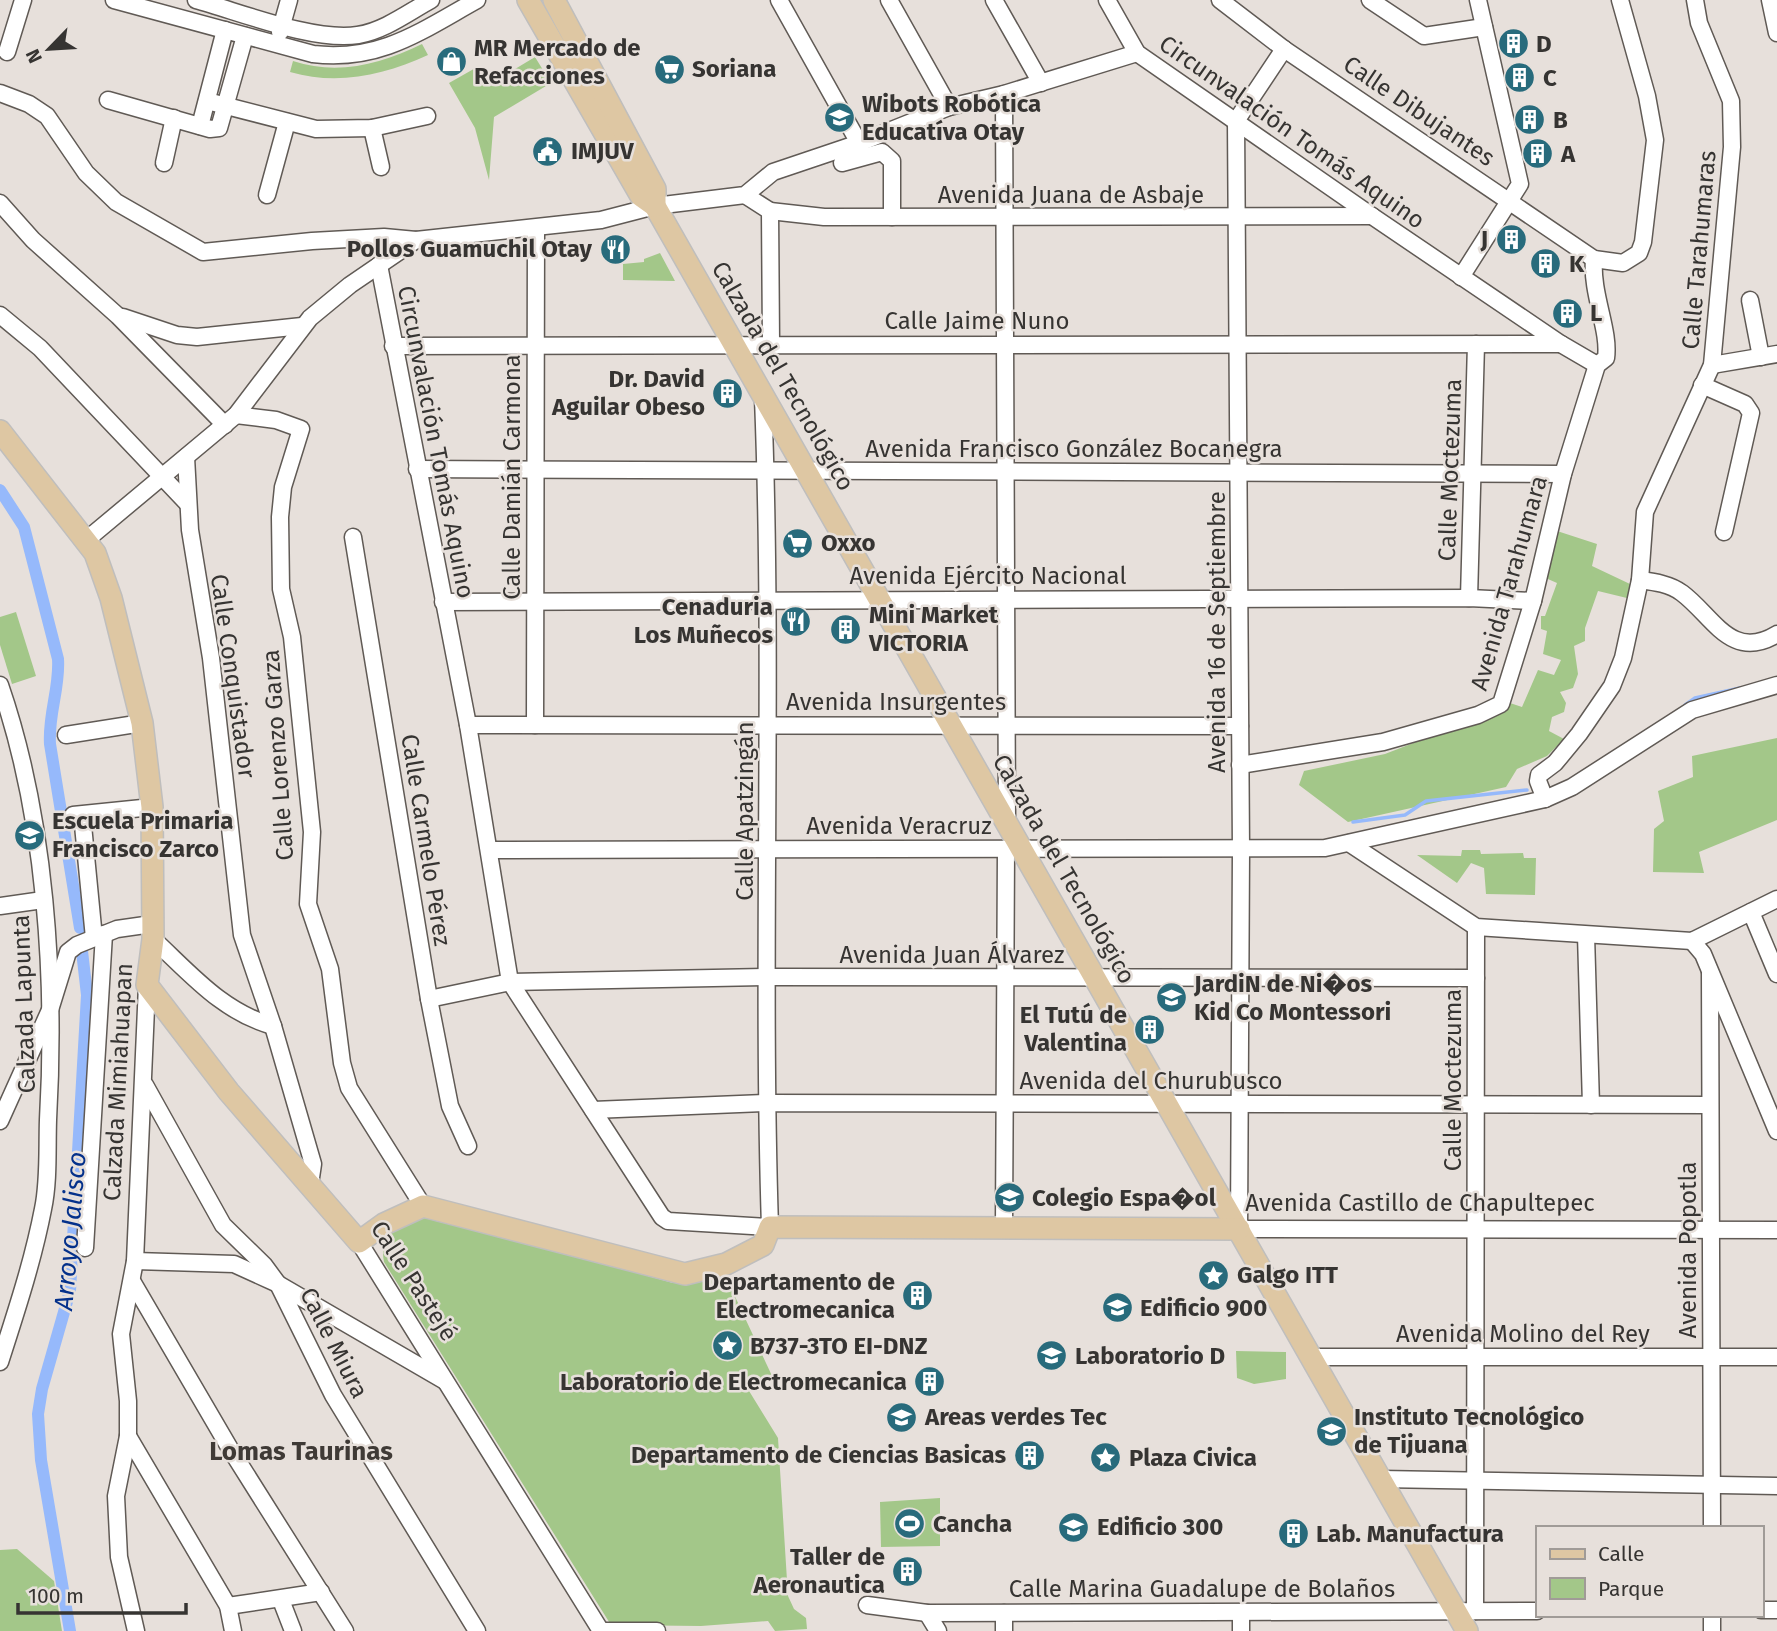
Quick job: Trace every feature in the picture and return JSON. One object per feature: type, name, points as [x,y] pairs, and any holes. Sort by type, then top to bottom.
[{"type":"main road","name":"Calzada del Tecnológico","points":[[528,0],[641,196],[656,206]]},
{"type":"main road","name":"Calzada del Tecnológico","points":[[554,0],[655,189],[656,206],[1007,822],[1014,849],[1096,978],[1167,1104],[1239,1221],[1311,1357],[1381,1479],[1466,1618]]},
{"type":"main road","name":"Calzada Mimiahuapan","points":[[0,431],[95,553],[105,578],[142,723],[152,807],[152,931],[147,985]]},
{"type":"main road","name":"Calle Pastejé","points":[[147,985],[229,1092],[359,1242]]},
{"type":"main road","points":[[359,1242],[384,1224],[422,1206],[685,1274],[726,1265],[763,1245],[770,1227]]},
{"type":"main road","name":"Avenida Castillo de Chapultepec","points":[[770,1227],[1004,1227],[1239,1221]]},
{"type":"street","points":[[7,52],[23,0]]},
{"type":"street","points":[[196,0],[324,34],[360,35],[431,0]]},
{"type":"street","points":[[277,45],[289,0]]},
{"type":"street","points":[[124,1],[151,5],[277,45],[313,54],[342,57],[377,52],[477,0]]},
{"type":"street","points":[[779,0],[859,143]]},
{"type":"street","points":[[889,0],[949,107]]},
{"type":"street","points":[[994,0],[1041,83]]},
{"type":"street","points":[[1107,0],[1137,53]]},
{"type":"street","name":"Calle Dibujantes","points":[[1220,0],[1284,49],[1594,259]]},
{"type":"street","points":[[1370,0],[1386,5],[1424,36],[1484,27]]},
{"type":"street","points":[[1461,276],[1520,184],[1478,0]]},
{"type":"street","points":[[1594,259],[1623,263],[1639,253],[1652,190],[1655,141],[1647,96],[1620,0]]},
{"type":"street","name":"Calle Tarahumaras","points":[[1545,799],[1538,781],[1539,775],[1555,763],[1579,734],[1612,686],[1623,658],[1640,580],[1645,512],[1712,365],[1732,147],[1731,101],[1699,23],[1695,0]]},
{"type":"street","points":[[1770,0],[1777,33]]},
{"type":"street","points":[[200,126],[225,30]]},
{"type":"street","points":[[108,100],[218,129],[245,36]]},
{"type":"street","points":[[1236,121],[1284,49]]},
{"type":"street","name":"Circunvalación Tomás Aquino","points":[[662,1217],[510,982],[468,725],[393,346],[384,261],[416,240],[536,229],[601,220],[656,206],[745,195],[773,172],[859,143],[949,107],[1004,94],[1137,53],[1372,216],[1561,344],[1597,365]]},
{"type":"street","points":[[0,93],[29,104],[47,116],[86,173],[116,202],[202,252],[384,237],[416,240]]},
{"type":"street","points":[[1004,94],[1007,822]]},
{"type":"street","points":[[207,101],[287,122],[326,129],[372,128],[427,116]]},
{"type":"street","points":[[164,163],[174,118]]},
{"type":"street","name":"Avenida 16 de Septiembre","points":[[1236,121],[1241,850],[1239,1221]]},
{"type":"street","points":[[267,195],[287,122]]},
{"type":"street","points":[[372,128],[381,167]]},
{"type":"street","points":[[842,163],[882,152],[888,155],[892,161],[892,217]]},
{"type":"street","points":[[745,195],[770,211],[771,344]]},
{"type":"street","points":[[0,203],[33,240],[230,420]]},
{"type":"street","name":"Avenida Juana de Asbaje","points":[[770,211],[824,217],[1372,216]]},
{"type":"street","name":"Calle Damián Carmona","points":[[535,725],[536,229]]},
{"type":"street","points":[[85,541],[230,420],[265,380],[302,326],[350,285],[384,261],[390,245],[384,237]]},
{"type":"street","name":"Avenida Tarahumara","points":[[1240,765],[1383,742],[1495,709],[1507,688],[1532,601],[1563,474],[1597,365],[1606,358],[1594,293],[1594,259]]},
{"type":"street","points":[[1712,365],[1769,355],[1751,300]]},
{"type":"street","points":[[0,315],[47,355],[188,504]]},
{"type":"street","points":[[118,316],[177,335],[197,337],[302,326]]},
{"type":"street","name":"Calle Moctezuma","points":[[1469,598],[1476,344]]},
{"type":"street","name":"Calle Jaime Nuno","points":[[393,346],[1561,344]]},
{"type":"street","points":[[1702,385],[1745,404],[1751,413],[1724,532]]},
{"type":"street","name":"Calle Apatzingán","points":[[763,395],[768,725],[766,1103],[770,1227]]},
{"type":"street","name":"Calle Lorenzo Garza","points":[[230,420],[276,420],[301,429],[283,486],[279,517],[281,589],[292,637],[312,832],[309,904],[330,969],[342,1063],[349,1088],[422,1206]]},
{"type":"street","name":"Calle Conquistador","points":[[186,457],[195,564],[211,658],[242,935],[273,1026],[313,1164],[310,1184]]},
{"type":"street","name":"Avenida Francisco González Bocanegra","points":[[417,469],[1563,474]]},
{"type":"street","name":"Calle Carmelo Pérez","points":[[353,537],[429,999],[450,1106],[468,1146]]},
{"type":"street","points":[[1640,580],[1671,586],[1683,593],[1726,636],[1747,643],[1777,634]]},
{"type":"street","name":"Avenida Ejército Nacional","points":[[443,602],[1469,598],[1532,601]]},
{"type":"street","name":"Calzada Lapunta","points":[[0,685],[5,715],[23,764],[43,900],[52,1041],[44,1207],[25,1283],[0,1362]]},
{"type":"street","name":"Avenida Veracruz","points":[[490,850],[1325,848],[1545,799],[1573,787],[1692,710],[1711,702],[1777,685]]},
{"type":"street","points":[[66,735],[142,723]]},
{"type":"street","name":"Avenida Insurgentes","points":[[468,725],[1240,726]]},
{"type":"street","points":[[85,1248],[99,936],[78,815],[152,807]]},
{"type":"street","points":[[1349,843],[1476,927],[1692,941],[1777,899]]},
{"type":"street","points":[[1004,1227],[1005,977],[1014,849]]},
{"type":"street","points":[[0,906],[43,900]]},
{"type":"street","points":[[1751,912],[1777,974]]},
{"type":"street","name":"Calle Moctezuma","points":[[1466,1618],[1474,1483],[1476,1358],[1476,927]]},
{"type":"street","points":[[0,1121],[50,1010],[68,952],[99,936],[152,931],[206,990],[230,1009],[252,1020],[273,1026]]},
{"type":"street","points":[[1586,935],[1591,1105]]},
{"type":"street","points":[[1692,941],[1703,954],[1777,1131]]},
{"type":"street","name":"Avenida Popotla","points":[[1710,973],[1712,1526]]},
{"type":"street","name":"Avenida Juan Álvarez","points":[[429,999],[510,982],[767,977],[1476,978]]},
{"type":"street","name":"Calzada Mimiahuapan","points":[[136,1631],[119,1557],[116,1496],[128,1436],[128,1401],[121,1334],[135,1261],[147,985]]},
{"type":"street","name":"Calle Miura","points":[[144,1084],[223,1225],[264,1265],[278,1284],[333,1395],[477,1631]]},
{"type":"street","name":"Avenida del Churubusco","points":[[593,1110],[766,1103],[1709,1105]]},
{"type":"street","name":"Avenida Castillo de Chapultepec","points":[[662,1217],[668,1221],[770,1227]]},
{"type":"street","name":"Avenida Castillo de Chapultepec","points":[[1239,1221],[1265,1229],[1777,1230]]},
{"type":"street","name":"Calle Pastejé","points":[[359,1242],[601,1631]]},
{"type":"street","points":[[135,1261],[234,1264],[278,1284],[449,1383]]},
{"type":"street","points":[[132,1281],[229,1447],[345,1631]]},
{"type":"street","name":"Avenida Molino del Rey","points":[[1311,1357],[1777,1357]]},
{"type":"street","points":[[128,1436],[228,1606],[233,1631]]},
{"type":"street","points":[[1381,1479],[1474,1483],[1777,1486]]},
{"type":"street","points":[[228,1606],[321,1592]]},
{"type":"street","points":[[281,1600],[293,1631]]},
{"type":"street","name":"Calle Marina Guadalupe de Bolaños","points":[[867,1605],[928,1614],[1241,1612],[1466,1618],[1536,1611]]},
{"type":"street","points":[[1241,1612],[1241,1631]]},
{"type":"street","points":[[1004,1613],[1004,1631]]},
{"type":"street","points":[[928,1614],[938,1631]]},
{"type":"street","points":[[601,1631],[657,1631]]},
{"type":"green space","points":[[422,44],[428,55],[378,73],[326,78],[290,72],[293,61],[326,67],[359,66]]},
{"type":"green space","points":[[535,57],[551,83],[494,117],[489,180],[475,128],[449,83],[479,66],[490,84]]},
{"type":"green space","points":[[660,253],[675,281],[623,280],[623,264],[644,262],[644,259]]},
{"type":"green space","points":[[1554,530],[1597,544],[1592,566],[1630,584],[1634,591],[1631,599],[1598,591],[1585,628],[1585,641],[1574,646],[1578,674],[1573,688],[1560,692],[1566,703],[1564,712],[1552,717],[1549,731],[1564,739],[1547,756],[1517,769],[1506,787],[1348,822],[1299,785],[1304,771],[1385,754],[1439,733],[1501,700],[1522,707],[1538,670],[1554,675],[1561,660],[1543,654],[1547,631],[1541,629],[1541,616],[1545,616],[1557,583],[1541,576]]},
{"type":"green space","points":[[16,612],[36,676],[12,684],[0,645],[0,617]]},
{"type":"green space","points":[[1777,738],[1777,820],[1699,852],[1704,873],[1653,872],[1654,829],[1664,821],[1658,791],[1693,777],[1692,756]]},
{"type":"green space","points":[[1462,850],[1480,850],[1481,854],[1523,853],[1524,858],[1536,858],[1535,895],[1486,894],[1484,868],[1471,863],[1457,883],[1417,855],[1461,856]]},
{"type":"green space","points":[[415,1217],[454,1222],[673,1283],[696,1283],[725,1275],[773,1378],[746,1386],[778,1438],[788,1596],[794,1609],[806,1618],[807,1629],[775,1631],[768,1621],[701,1626],[611,1625],[384,1262],[384,1245],[389,1234]]},
{"type":"green space","points":[[1236,1351],[1286,1352],[1286,1379],[1254,1384],[1237,1378]]},
{"type":"green space","name":"Cancha","points":[[940,1498],[940,1546],[881,1547],[880,1502]]},
{"type":"green space","points":[[17,1549],[54,1581],[62,1631],[0,1631],[0,1550]]},
{"type":"waterway","name":"Arroyo Jalisco","points":[[0,490],[24,527],[58,659],[50,744],[80,928]]},
{"type":"waterway","points":[[1685,705],[1695,698],[1740,688]]},
{"type":"waterway","points":[[1353,822],[1405,815],[1426,801],[1527,790]]},
{"type":"waterway","name":"Arroyo Jalisco","points":[[70,1631],[41,1460],[38,1414],[42,1389],[70,1291],[87,995],[82,951]]},
{"type":"place","name":"D","points":[[1513,44]]},
{"type":"place","name":"MR Mercado de Refacciones","points":[[451,62]]},
{"type":"place","name":"Soriana","points":[[669,69]]},
{"type":"place","name":"C","points":[[1520,78]]},
{"type":"place","name":"Wibots Robótica Educatíva Otay","points":[[839,118]]},
{"type":"place","name":"B","points":[[1530,120]]},
{"type":"place","name":"IMJUV","points":[[548,151]]},
{"type":"place","name":"A","points":[[1538,154]]},
{"type":"place","name":"J","points":[[1511,239]]},
{"type":"place","name":"Pollos Guamuchil Otay","points":[[615,249]]},
{"type":"place","name":"K","points":[[1546,264]]},
{"type":"place","name":"L","points":[[1567,313]]},
{"type":"place","name":"Dr. David Aguilar Obeso","points":[[728,393]]},
{"type":"place","name":"Oxxo","points":[[798,543]]},
{"type":"place","name":"Cenaduria Los Muñecos","points":[[796,621]]},
{"type":"place","name":"Mini Market VICTORIA","points":[[846,629]]},
{"type":"place","name":"Escuela Primaria Francisco Zarco","points":[[29,835]]},
{"type":"place","name":"JardiN de Ni�os Kid Co Montessori","points":[[1171,998]]},
{"type":"place","name":"El Tutú de Valentina","points":[[1150,1029]]},
{"type":"place","name":"Colegio Espa�ol","points":[[1009,1198]]},
{"type":"place","name":"Galgo ITT","points":[[1214,1275]]},
{"type":"place","name":"Departamento de Electromecanica","points":[[918,1296]]},
{"type":"place","name":"Edificio 900","points":[[1117,1308]]},
{"type":"place","name":"B737-3TO EI-DNZ","points":[[727,1346]]},
{"type":"place","name":"Laboratorio D","points":[[1052,1356]]},
{"type":"place","name":"Laboratorio de Electromecanica","points":[[930,1382]]},
{"type":"place","name":"Areas verdes Tec","points":[[902,1417]]},
{"type":"place","name":"Instituto Tecnológico de Tijuana","points":[[1331,1431]]},
{"type":"place","name":"Departamento de Ciencias Basicas","points":[[1029,1455]]},
{"type":"place","name":"Plaza Civica","points":[[1106,1458]]},
{"type":"place","name":"Cancha","points":[[910,1524]]},
{"type":"place","name":"Edificio 300","points":[[1074,1527]]},
{"type":"place","name":"Lab. Manufactura","points":[[1293,1534]]},
{"type":"place","name":"Taller de Aeronautica","points":[[908,1571]]},
{"type":"district","name":"Lomas Taurinas","points":[[301,1451]]}]
